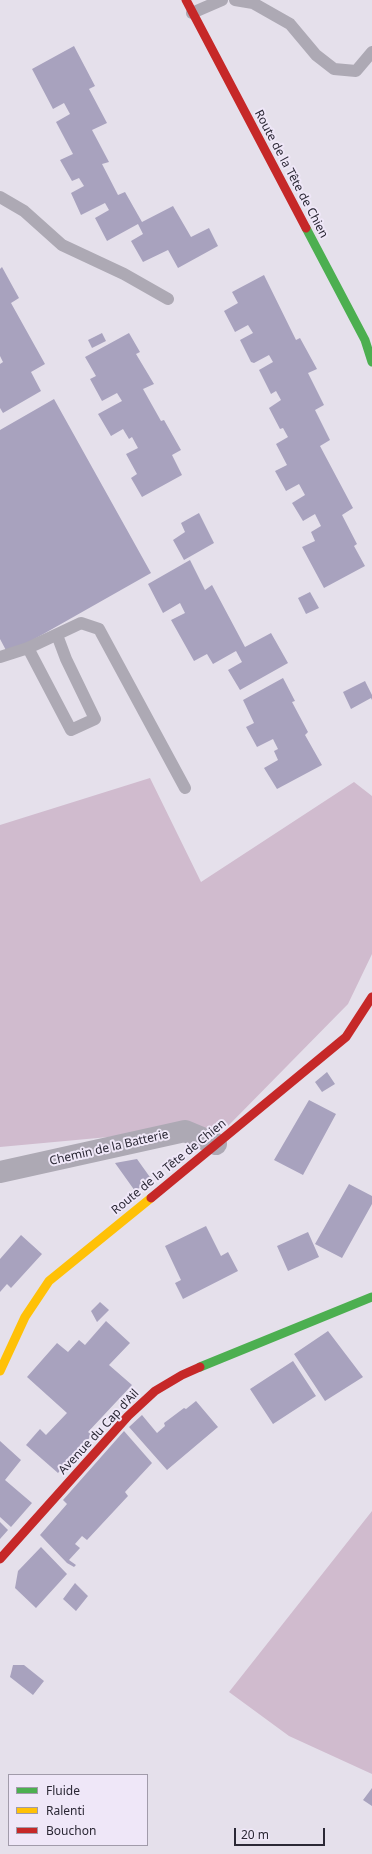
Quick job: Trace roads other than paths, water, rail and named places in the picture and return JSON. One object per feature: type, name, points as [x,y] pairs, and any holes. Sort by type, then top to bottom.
[{"type":"street","name":"Route de la Tête de Chien","points":[[186,0],[362,333],[372,362]]},
{"type":"street","name":"Route de la Tête de Chien","points":[[0,1371],[25,1318],[49,1281],[346,1037],[372,997]]},
{"type":"street","name":"Chemin de la Batterie","points":[[0,1172],[185,1131],[216,1144]]},
{"type":"street","name":"Avenue du Cap d'Ail","points":[[0,1559],[128,1416],[155,1390],[182,1375],[372,1297]]},
{"type":"lane","points":[[192,13],[222,0]]},
{"type":"lane","points":[[235,0],[253,2],[290,24],[316,55],[334,69],[356,71],[372,52]]},
{"type":"lane","points":[[0,197],[24,211],[62,245],[124,274],[168,299]]},
{"type":"lane","points":[[0,658],[28,648],[81,624],[99,629],[185,788]]},
{"type":"lane","points":[[28,648],[71,730],[95,719],[66,659],[57,634]]}]
